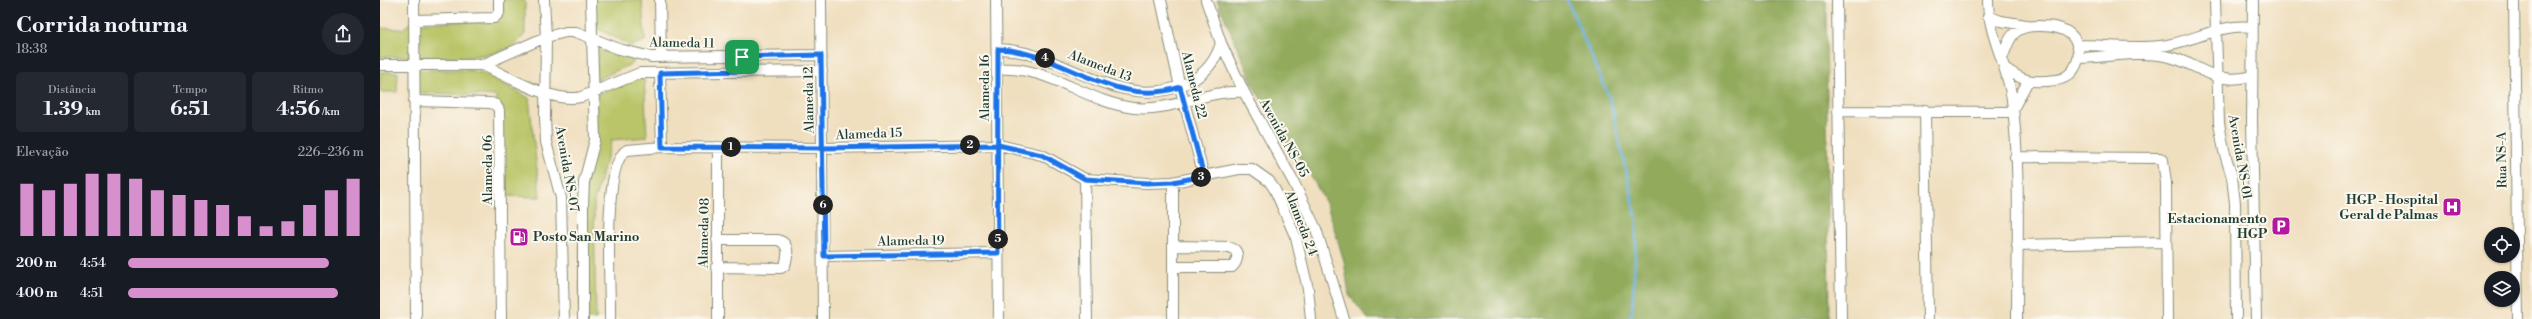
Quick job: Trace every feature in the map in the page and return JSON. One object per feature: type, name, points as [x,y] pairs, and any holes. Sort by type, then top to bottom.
[{"type":"street","points":[[414,0],[413,66],[416,319]]},
{"type":"street","points":[[414,20],[494,18],[498,13],[499,0]]},
{"type":"street","name":"Avenida NS-07","points":[[544,0],[546,37],[546,142],[561,198],[563,217],[564,319]]},
{"type":"street","name":"Avenida NS-07","points":[[583,319],[582,206],[585,180],[595,145],[594,38],[591,0]]},
{"type":"street","points":[[660,0],[661,57]]},
{"type":"street","name":"Alameda 12","points":[[821,0],[824,256],[823,319]]},
{"type":"street","name":"Alameda 16","points":[[996,0],[998,49],[999,319]]},
{"type":"street","name":"Alameda 22","points":[[1161,0],[1184,104],[1204,176]]},
{"type":"street","name":"Avenida NS-05","points":[[1206,0],[1221,43],[1244,92],[1294,183],[1316,229],[1344,319]]},
{"type":"street","points":[[1837,0],[1841,319]]},
{"type":"street","points":[[1988,0],[1988,16],[2003,63],[2013,110],[2017,245],[2017,319]]},
{"type":"street","name":"Avenida NS-01","points":[[2215,0],[2219,123],[2224,152],[2232,177],[2236,202],[2236,319]]},
{"type":"street","name":"Avenida NS-01","points":[[2253,0],[2252,76],[2256,319]]},
{"type":"street","name":"Rua NS-A","points":[[2514,0],[2518,319]]},
{"type":"street","points":[[1988,16],[2001,21],[2026,25],[2054,26],[2070,34],[2077,45],[2079,58],[2073,72],[2065,79],[2036,82],[2020,79],[2003,63]]},
{"type":"street","points":[[2003,63],[2014,32],[2026,25]]},
{"type":"street","points":[[2077,45],[2160,46],[2233,26],[2252,27]]},
{"type":"street","name":"Alameda 11","points":[[482,65],[546,37],[566,32],[594,38],[628,52],[661,57],[821,55]]},
{"type":"street","name":"Alameda 13","points":[[998,49],[1028,53],[1047,59],[1127,91],[1152,93],[1180,87],[1193,80],[1213,62],[1221,43]]},
{"type":"street","points":[[2079,58],[2156,55],[2167,56],[2218,78],[2235,79],[2252,76]]},
{"type":"street","points":[[742,57],[742,71]]},
{"type":"street","points":[[380,66],[482,65],[546,92],[571,98],[594,92],[634,74],[742,71],[822,71]]},
{"type":"street","points":[[998,69],[1020,68],[1037,72],[1091,95],[1134,108],[1184,104],[1216,94],[1244,92]]},
{"type":"street","points":[[660,73],[662,147]]},
{"type":"street","points":[[2013,110],[2028,81]]},
{"type":"street","name":"Alameda 06","points":[[414,101],[491,103],[496,105],[500,110],[501,319]]},
{"type":"street","points":[[1925,110],[1928,319]]},
{"type":"street","points":[[1838,111],[2013,110]]},
{"type":"street","name":"Alameda 15","points":[[610,319],[609,206],[614,178],[625,152],[662,147],[823,148],[998,145],[1042,155],[1085,179],[1147,183],[1173,182],[1239,169],[1252,170]]},
{"type":"street","name":"Alameda 08","points":[[718,147],[716,240],[718,319]]},
{"type":"street","points":[[2015,157],[2160,158],[2166,165],[2167,319]]},
{"type":"street","name":"Alameda 24","points":[[1252,170],[1268,181],[1275,190],[1296,238],[1308,289],[1311,319]]},
{"type":"street","points":[[1085,179],[1086,319]]},
{"type":"street","points":[[1173,182],[1174,319]]},
{"type":"street","points":[[716,240],[778,240],[784,243],[787,248],[785,265],[781,268],[716,267]]},
{"type":"street","points":[[2017,245],[2166,242]]},
{"type":"street","points":[[1174,246],[1229,248],[1235,250],[1237,255],[1236,263],[1232,267],[1174,267]]},
{"type":"street","name":"Alameda 19","points":[[824,256],[998,253]]},
{"type":"street","name":"Avenida NS-05","points":[[1334,290],[1336,319]]},
{"type":"green space","points":[[495,0],[525,0],[525,34],[514,47],[491,54],[468,57],[380,57],[380,28],[402,29],[410,23],[495,21]]},
{"type":"green space","points":[[593,0],[642,0],[645,41],[631,46],[593,26]]},
{"type":"green space","points":[[1217,0],[1826,0],[1829,319],[1368,319],[1349,295],[1344,261],[1327,205],[1305,165],[1287,143],[1255,89]]},
{"type":"green space","points":[[593,48],[633,59],[633,63],[594,81]]},
{"type":"green space","points":[[410,70],[468,70],[483,73],[529,98],[540,197],[501,196],[496,96],[409,92]]},
{"type":"green space","points":[[380,72],[398,72],[397,92],[380,92]]},
{"type":"green space","points":[[644,75],[647,137],[612,140],[594,201],[596,319],[580,319],[580,215],[593,149],[598,94]]},
{"type":"waterway","points":[[1567,0],[1610,99],[1637,220],[1632,313],[1629,319]]},
{"type":"place","name":"HGP - Hospital Geral de Palmas","points":[[2452,207]]},
{"type":"place","name":"Estacionamento HGP","points":[[2281,226]]},
{"type":"place","name":"Posto San Marino","points":[[519,237]]},
{"type":"route","points":[[742,57],[742,71],[660,73],[662,147],[823,148],[998,145],[1022,149],[1042,155],[1085,179],[1147,183],[1173,182],[1204,176],[1180,87],[1152,93],[1138,93],[1116,89],[1047,59],[1028,53],[1008,49],[998,49],[998,145],[998,253],[824,256],[823,148],[821,55],[742,57]]}]
